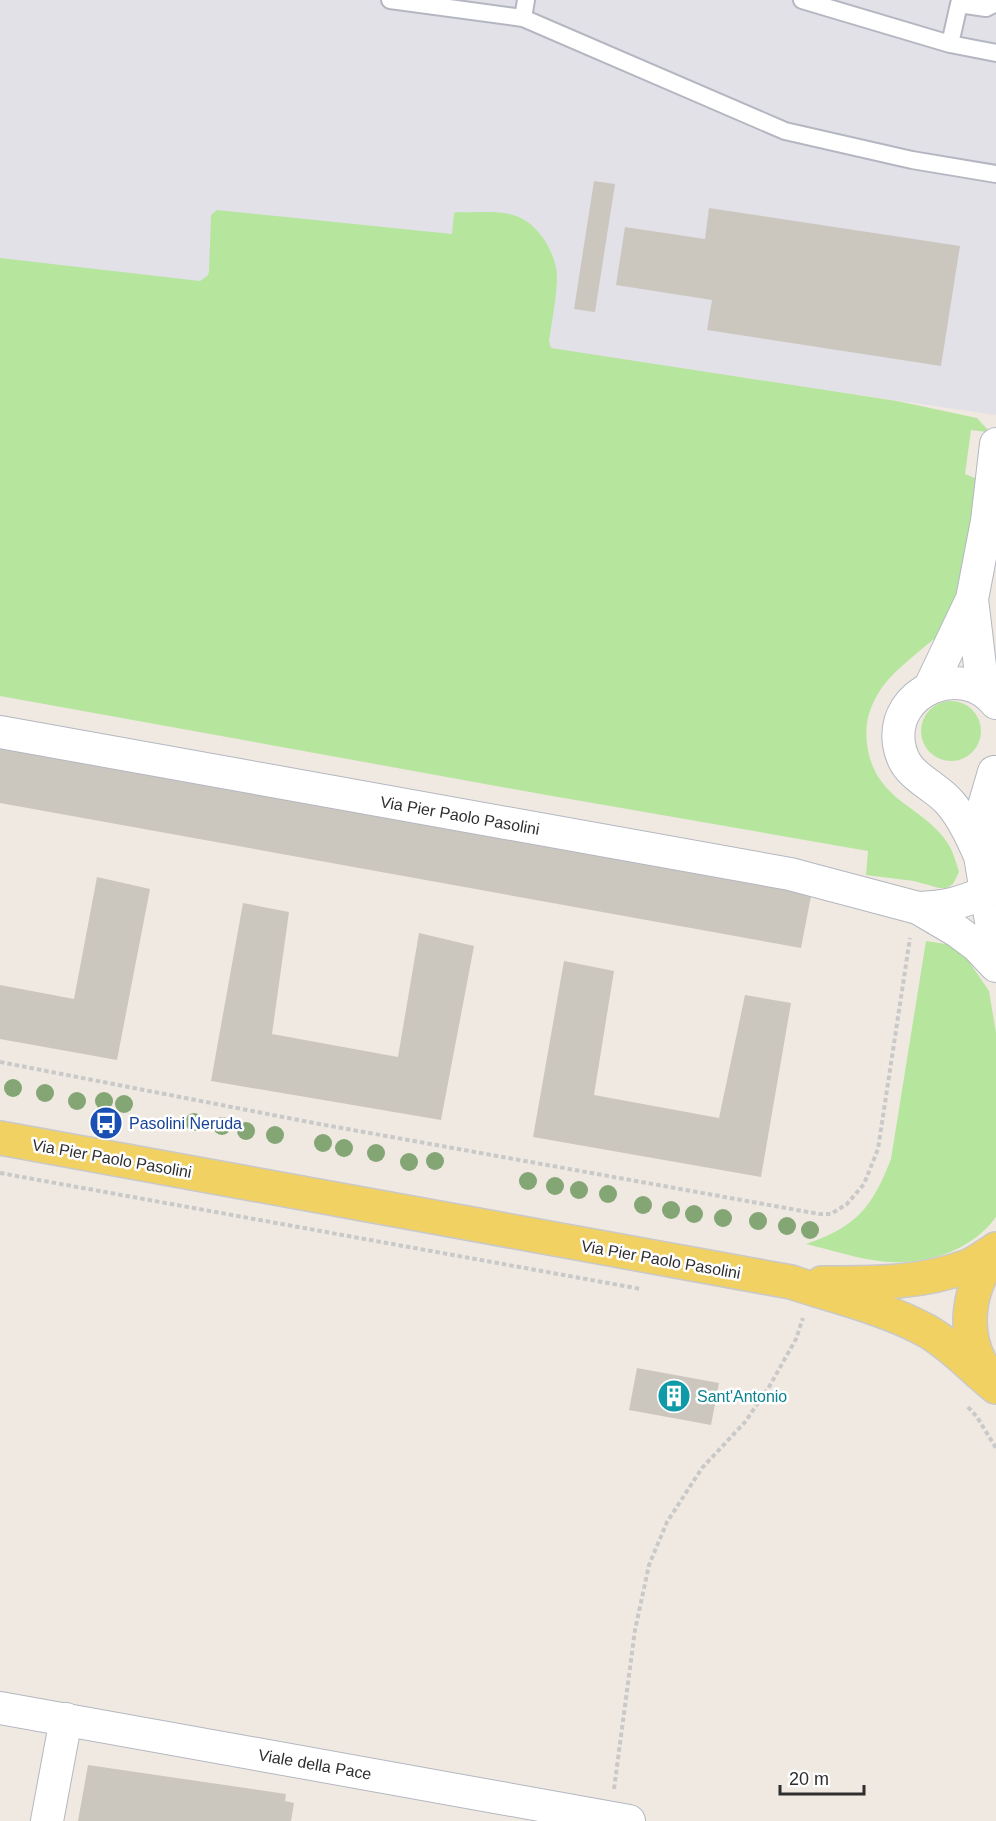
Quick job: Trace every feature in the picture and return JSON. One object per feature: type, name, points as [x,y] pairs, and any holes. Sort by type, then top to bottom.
[{"type":"main road","name":"Via Pier Paolo Pasolini","points":[[0,1138],[892,1315],[927,1331],[954,1349],[996,1386]]},
{"type":"main road","name":"Via Pier Paolo Pasolini","points":[[801,1296],[937,1275],[970,1265],[996,1250]]},
{"type":"main road","name":"Via Pier Paolo Pasolini","points":[[996,1250],[979,1277],[971,1298],[969,1322],[972,1345],[981,1366],[996,1386]]},
{"type":"street","points":[[930,687],[972,600],[991,530],[996,444]]},
{"type":"street","points":[[972,600],[989,697]]},
{"type":"street","points":[[980,856],[965,823],[950,802],[912,773],[904,761],[898,737],[902,717],[907,707],[914,698],[930,687],[941,683],[960,683],[975,686],[989,697]]},
{"type":"street","name":"Via Pier Paolo Pasolini","points":[[0,732],[790,874],[916,908],[957,931],[977,946],[996,966]]},
{"type":"street","points":[[923,782],[938,789],[963,790],[985,781],[995,770]]},
{"type":"street","points":[[995,770],[984,806],[980,856],[996,951]]},
{"type":"street","name":"Via Pier Paolo Pasolini","points":[[916,908],[941,907],[963,902],[986,892]]},
{"type":"street","name":"Viale della Pace","points":[[0,1708],[620,1819]]},
{"type":"street","points":[[47,1821],[66,1719]]},
{"type":"lane","points":[[390,0],[523,18],[784,131],[912,160],[996,174]]},
{"type":"lane","points":[[523,18],[526,0]]},
{"type":"lane","points":[[802,0],[950,44],[996,53]]},
{"type":"lane","points":[[950,44],[959,4],[986,8],[996,3]]},
{"type":"path","points":[[0,1062],[314,1123],[819,1214],[831,1214],[847,1204],[864,1184],[878,1149],[916,908]]},
{"type":"path","points":[[0,1173],[651,1290]]},
{"type":"path","points":[[791,1316],[801,1296]]},
{"type":"path","points":[[801,1296],[814,1320]]},
{"type":"path","points":[[620,1819],[635,1630],[649,1565],[667,1522],[702,1468],[745,1422],[769,1388],[796,1339],[801,1296]]},
{"type":"path","points":[[964,1403],[977,1417],[996,1448]]},
{"type":"shaded area","points":[[0,0],[996,0],[996,415],[531,347],[209,293],[0,269]]},
{"type":"green space","points":[[217,210],[452,234],[454,213],[507,213],[522,218],[530,224],[544,239],[553,257],[557,276],[549,341],[551,348],[897,401],[977,418],[988,430],[987,432],[971,430],[965,474],[980,480],[964,567],[954,601],[939,634],[898,669],[885,684],[873,703],[866,729],[869,755],[883,784],[937,830],[949,845],[959,872],[953,884],[946,888],[939,888],[914,881],[866,875],[868,851],[0,696],[0,258],[200,281],[209,272],[211,215]]},
{"type":"green space","points":[[951,701],[972,710],[981,731],[972,752],[951,761],[930,752],[921,731],[930,710]]},
{"type":"green space","points":[[926,941],[946,944],[963,953],[989,991],[996,1033],[996,1217],[967,1244],[942,1255],[916,1261],[879,1261],[806,1244],[838,1230],[860,1214],[877,1191],[891,1159]]},
{"type":"building","points":[[594,181],[615,184],[595,312],[574,309]]},
{"type":"building","points":[[709,208],[960,246],[941,366],[707,330],[712,300],[616,285],[625,227],[705,239]]},
{"type":"building","points":[[0,745],[812,891],[801,948],[0,803]]},
{"type":"building","points":[[97,877],[150,889],[117,1060],[0,1039],[0,985],[74,999]]},
{"type":"building","points":[[243,903],[289,912],[272,1034],[398,1057],[419,933],[474,946],[441,1120],[211,1081]]},
{"type":"building","points":[[564,961],[614,971],[594,1095],[719,1118],[745,995],[791,1003],[761,1177],[533,1137]]},
{"type":"building","name":"Sant'Antonio","points":[[637,1368],[719,1383],[711,1425],[629,1410]]},
{"type":"building","points":[[88,1765],[286,1794],[285,1801],[294,1803],[291,1821],[78,1821]]},
{"type":"place","name":"Pasolini Neruda","points":[[106,1123]]},
{"type":"place","name":"Sant'Antonio","points":[[674,1396]]}]
